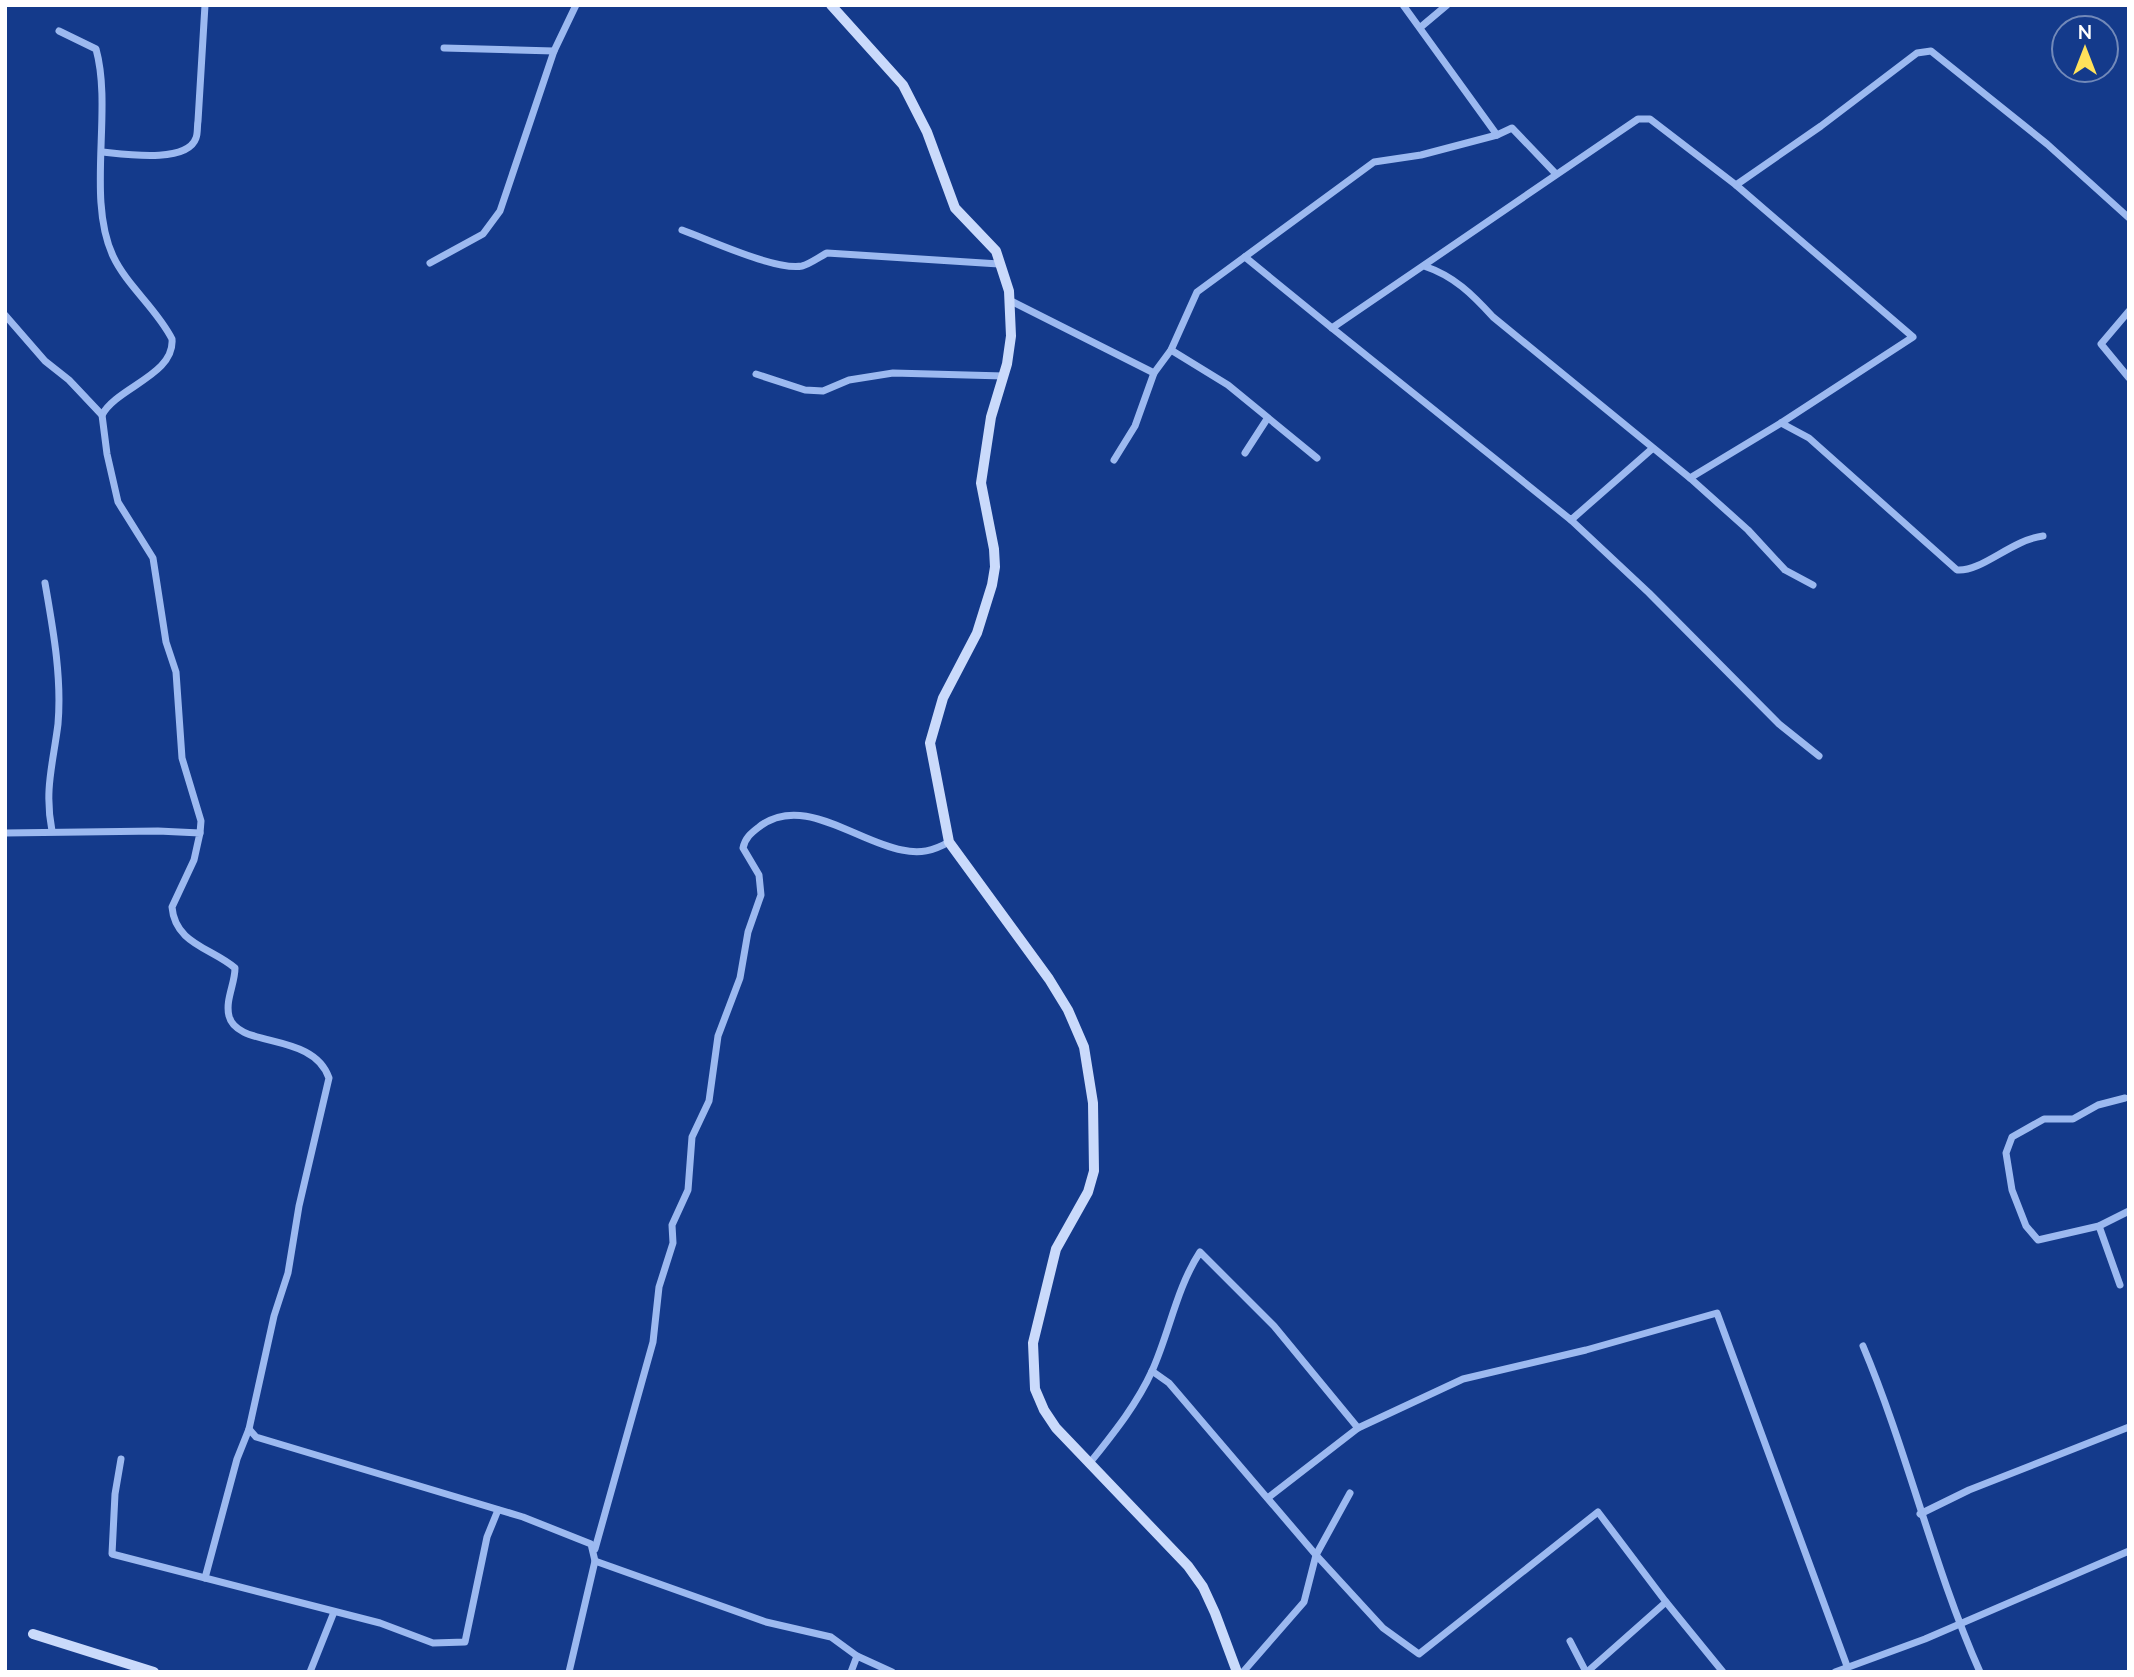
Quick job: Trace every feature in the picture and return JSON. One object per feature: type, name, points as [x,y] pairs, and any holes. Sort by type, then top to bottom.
[{"type":"street","points":[[102,152],[173,154],[191,146],[196,138],[198,121],[205,5]]},
{"type":"street","points":[[430,263],[483,234],[500,211],[554,51],[576,5]]},
{"type":"street","points":[[831,5],[903,85],[928,132],[956,208],[996,251],[1009,300],[1011,336],[1004,376],[991,417],[981,484],[994,549],[992,585],[977,633],[943,698],[930,743],[949,842],[1049,979],[1068,1010],[1084,1047],[1093,1103],[1094,1171],[1088,1192],[1056,1249],[1033,1343],[1035,1389],[1044,1410],[1088,1465],[1188,1566],[1215,1613],[1237,1672]]},
{"type":"street","points":[[1403,5],[1422,26],[1497,135]]},
{"type":"street","points":[[1422,26],[1447,5]]},
{"type":"street","points":[[59,31],[96,49],[102,200],[113,256],[167,329],[173,345],[155,371],[113,400],[102,415]]},
{"type":"street","points":[[444,48],[554,51]]},
{"type":"street","points":[[1736,185],[1821,126],[1917,53],[1931,51],[2047,144],[2129,218]]},
{"type":"street","points":[[1332,328],[1638,119],[1650,119],[1736,185],[1913,337],[1781,423],[1690,478]]},
{"type":"street","points":[[1114,460],[1135,426],[1154,373],[1171,350],[1197,292],[1374,162],[1421,155],[1497,135],[1512,128],[1556,174]]},
{"type":"street","points":[[682,230],[764,262],[782,266],[803,266],[827,253],[999,264]]},
{"type":"street","points":[[1245,257],[1571,520],[1649,593],[1779,724],[1819,756]]},
{"type":"street","points":[[1424,266],[1445,273],[1467,289],[1493,317],[1690,478],[1748,530],[1785,570],[1813,585]]},
{"type":"street","points":[[1009,300],[1154,373]]},
{"type":"street","points":[[2129,311],[2101,344],[2129,378]]},
{"type":"street","points":[[5,315],[44,362],[69,380],[102,415],[107,454],[118,502],[153,558],[166,642],[176,672],[178,736],[201,821],[194,860],[172,907],[178,928],[195,944],[235,968],[228,1011],[230,1021],[240,1031],[307,1050],[326,1067],[329,1078],[299,1206],[288,1273],[274,1316],[249,1429],[237,1458],[205,1578]]},
{"type":"street","points":[[1171,350],[1228,385],[1317,458]]},
{"type":"street","points":[[756,374],[805,390],[823,391],[849,380],[893,373],[1004,376]]},
{"type":"street","points":[[1245,453],[1267,419]]},
{"type":"street","points":[[1781,423],[1809,438],[1957,570],[1977,566],[2025,538],[2042,536]]},
{"type":"street","points":[[1571,520],[1653,448]]},
{"type":"street","points":[[45,583],[57,669],[58,722],[47,791],[52,831]]},
{"type":"street","points":[[569,1672],[595,1561],[594,1549],[653,1342],[659,1287],[673,1243],[672,1225],[688,1190],[692,1137],[709,1101],[718,1035],[740,978],[748,932],[761,895],[759,875],[743,848],[745,839],[772,818],[791,815],[823,821],[901,850],[934,850],[949,842]]},
{"type":"street","points":[[5,833],[200,833]]},
{"type":"street","points":[[2125,1098],[2098,1105],[2073,1119],[2044,1119],[2012,1137],[2006,1153],[2016,1202],[2026,1226],[2038,1240],[2099,1226],[2129,1211]]},
{"type":"street","points":[[2099,1226],[2120,1285]]},
{"type":"street","points":[[1088,1465],[1127,1416],[1152,1371],[1185,1276],[1199,1252],[1274,1326],[1358,1428]]},
{"type":"street","points":[[1269,1497],[1358,1428],[1463,1379],[1586,1350],[1717,1313],[1847,1666]]},
{"type":"street","points":[[1863,1346],[1884,1397],[1920,1514],[1959,1624],[1980,1672]]},
{"type":"street","points":[[1152,1371],[1169,1382],[1316,1555],[1383,1628],[1419,1654],[1598,1512],[1723,1672]]},
{"type":"street","points":[[1920,1514],[1969,1490],[2129,1427]]},
{"type":"street","points":[[249,1429],[256,1437],[546,1526],[591,1544],[594,1549]]},
{"type":"street","points":[[121,1459],[115,1494],[111,1554],[380,1623],[433,1643],[465,1642],[487,1537],[498,1510]]},
{"type":"street","points":[[1243,1672],[1304,1602],[1316,1555],[1350,1493]]},
{"type":"street","points":[[1835,1672],[1959,1624],[2129,1551]]},
{"type":"street","points":[[595,1561],[766,1622],[831,1637],[857,1656],[892,1672]]},
{"type":"street","points":[[1570,1641],[1587,1672],[1666,1602]]},
{"type":"street","points":[[310,1672],[334,1612]]},
{"type":"street","points":[[33,1634],[154,1672]]},
{"type":"street","points":[[851,1672],[857,1656]]}]
